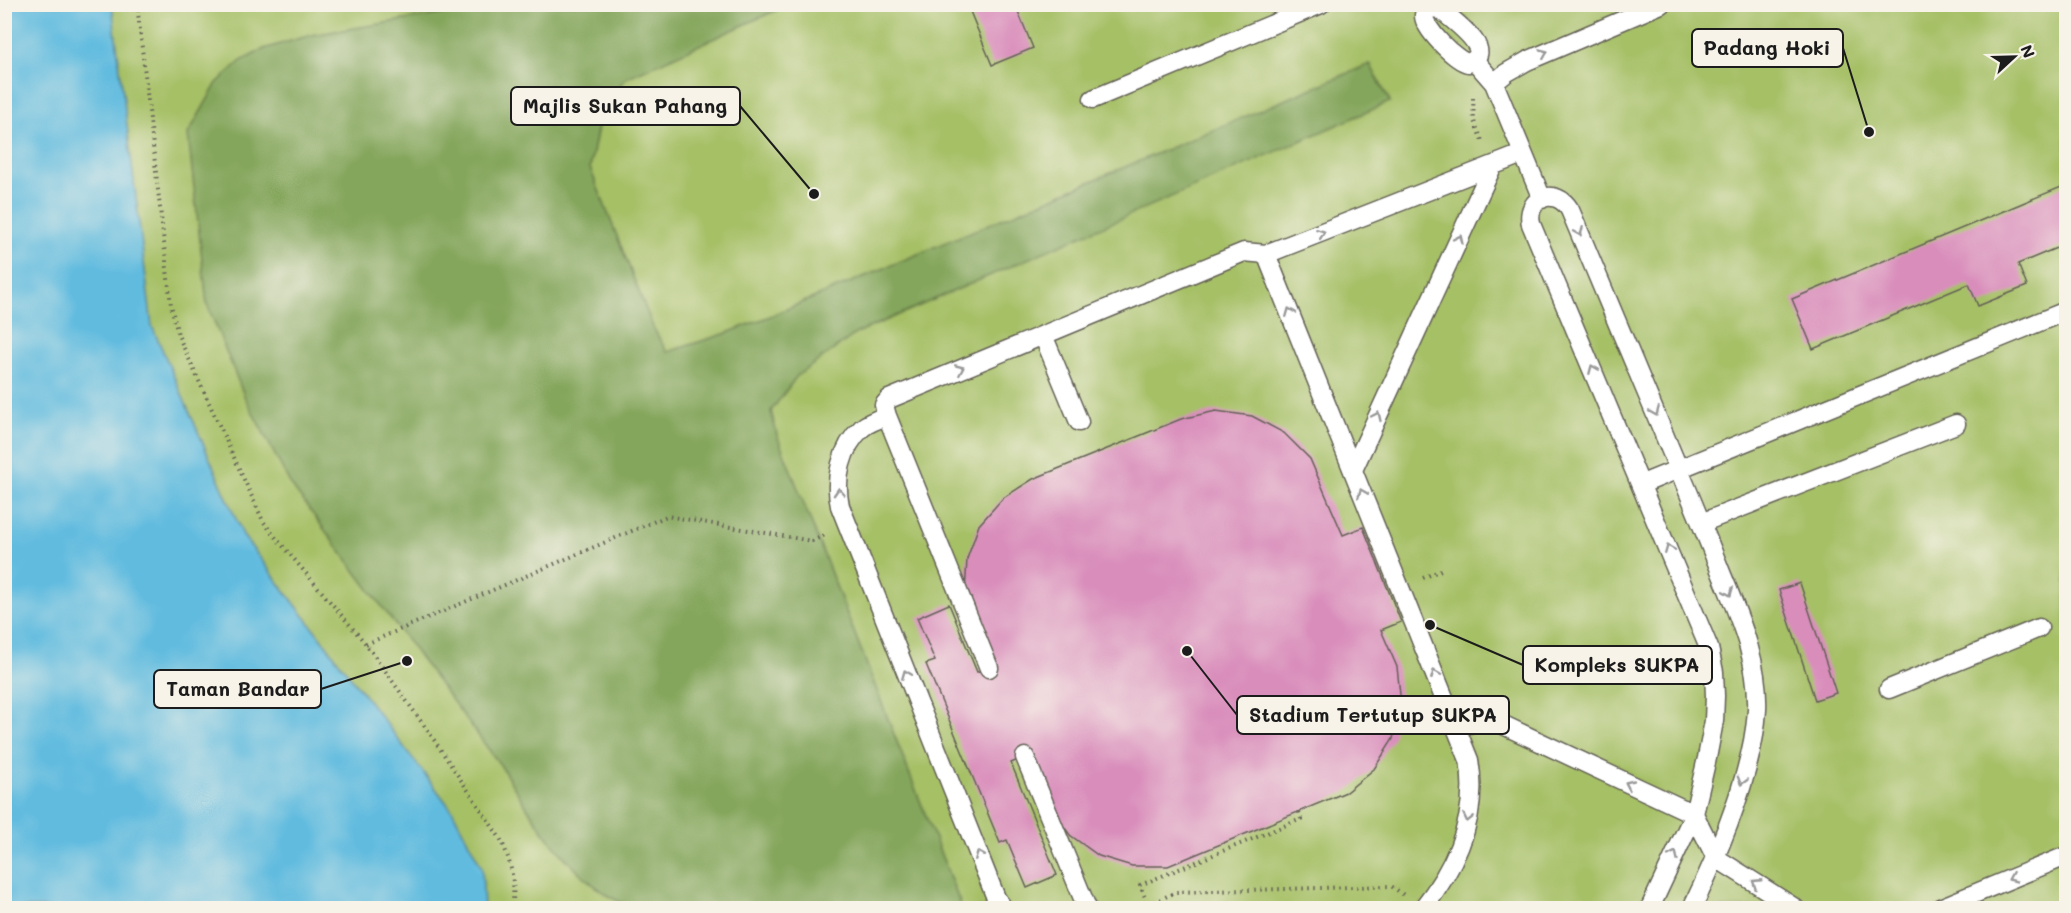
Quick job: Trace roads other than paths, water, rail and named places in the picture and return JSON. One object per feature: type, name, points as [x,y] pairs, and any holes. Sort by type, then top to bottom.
[{"type":"lane","points":[[1093,99],[1321,4]]},
{"type":"lane","points":[[1494,83],[1527,61],[1661,4]]},
{"type":"lane","points":[[1421,8],[1426,26],[1458,59],[1468,63],[1474,60],[1494,83],[1542,199]]},
{"type":"lane","points":[[989,668],[887,416],[884,405],[889,399],[1244,252],[1266,254],[1522,154]]},
{"type":"lane","points":[[1353,470],[1492,167]]},
{"type":"lane","points":[[1650,909],[1694,814],[1714,721],[1714,672],[1709,648],[1531,224],[1531,212],[1537,201],[1549,196],[1562,200],[1570,210],[1745,631],[1754,663],[1757,709],[1753,740],[1716,858],[1692,909]]},
{"type":"lane","points":[[1266,254],[1469,760],[1472,778],[1470,814],[1465,832],[1448,872],[1423,909]]},
{"type":"lane","points":[[1642,484],[2067,311]]},
{"type":"lane","points":[[1043,335],[1079,422]]},
{"type":"lane","points":[[887,416],[870,422],[850,443],[843,459],[838,497],[847,525],[983,865],[1003,909]]},
{"type":"lane","points":[[1701,523],[1956,424]]},
{"type":"lane","points":[[1889,689],[2039,628]]},
{"type":"lane","points":[[1457,728],[1480,720],[1497,723],[1694,814],[1716,858],[1795,909]]},
{"type":"lane","points":[[1025,757],[1087,909]]},
{"type":"lane","points":[[1940,909],[2067,856]]},
{"type":"water","points":[[5,4],[112,5],[152,326],[244,537],[452,810],[482,868],[484,908],[5,908]]},
{"type":"place","name":"Padang Hoki","points":[[1869,132]]},
{"type":"place","name":"Majlis Sukan Pahang","points":[[814,194]]},
{"type":"place","name":"Kompleks SUKPA","points":[[1430,625]]},
{"type":"place","name":"Stadium Tertutup SUKPA","points":[[1187,651]]},
{"type":"place","name":"Taman Bandar","points":[[407,661]]}]
